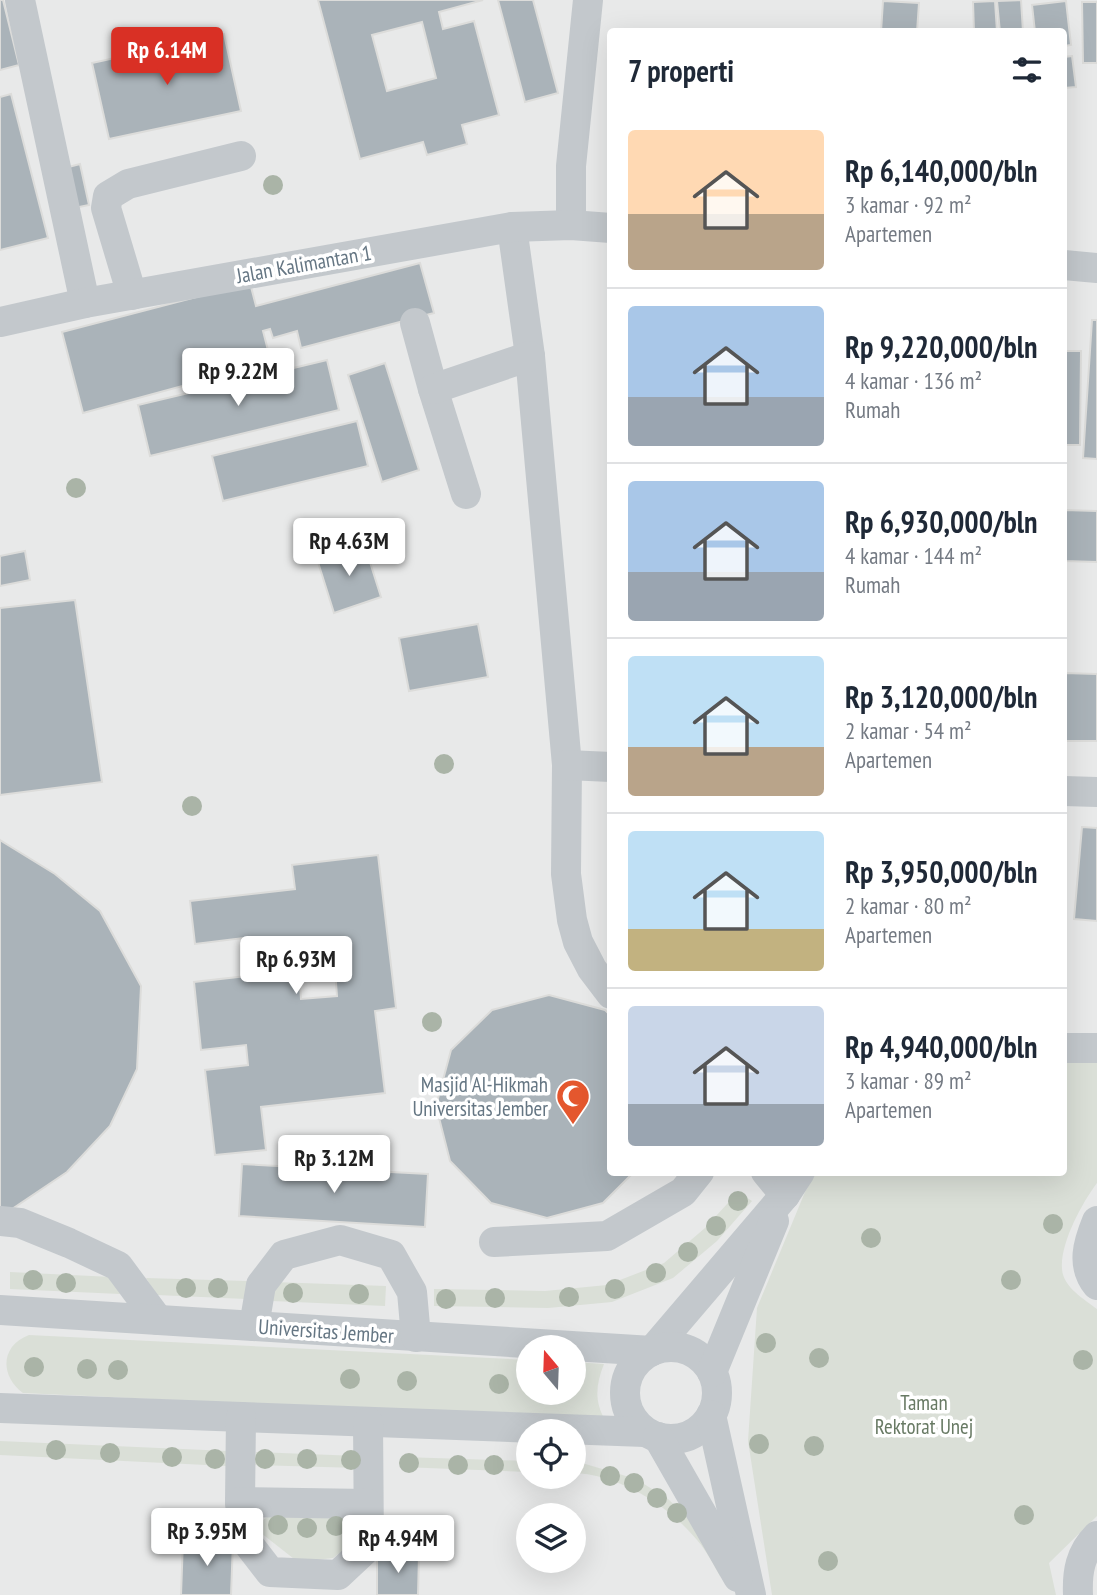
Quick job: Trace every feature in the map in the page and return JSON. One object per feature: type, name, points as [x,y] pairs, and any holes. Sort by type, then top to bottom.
[{"type":"lane","points":[[20,0],[85,303]]},
{"type":"lane","points":[[571,225],[571,166],[588,0]]},
{"type":"lane","points":[[132,295],[106,208],[108,196],[128,184],[241,156]]},
{"type":"lane","name":"Jalan Kalimantan 1","points":[[0,322],[85,303],[512,227],[571,225],[607,228]]},
{"type":"lane","points":[[512,227],[530,356],[567,765],[566,874],[578,942],[607,988]]},
{"type":"lane","points":[[1067,265],[1097,268]]},
{"type":"lane","points":[[415,323],[466,494]]},
{"type":"lane","points":[[433,389],[530,356]]},
{"type":"lane","points":[[567,765],[607,767]]},
{"type":"lane","points":[[1067,791],[1097,792]]},
{"type":"lane","points":[[1067,1048],[1097,1048]]},
{"type":"lane","points":[[494,1242],[607,1236],[683,1192],[696,1176]]},
{"type":"lane","points":[[750,1595],[651,1435],[633,1419],[627,1405],[626,1389],[630,1374],[639,1361],[652,1351],[784,1180]]},
{"type":"lane","points":[[712,1372],[784,1180]]},
{"type":"lane","points":[[0,1221],[20,1223],[118,1266],[158,1320]]},
{"type":"lane","points":[[1097,1221],[1086,1258],[1090,1276],[1097,1285]]},
{"type":"lane","points":[[254,1326],[261,1286],[284,1255],[340,1240],[391,1255],[412,1292],[416,1336]]},
{"type":"lane","name":"Universitas Jember","points":[[0,1310],[652,1351]]},
{"type":"lane","points":[[652,1351],[683,1349],[697,1355],[712,1372],[718,1393],[712,1415],[750,1595]]},
{"type":"lane","points":[[0,1408],[651,1435],[672,1439],[697,1431],[712,1415]]},
{"type":"lane","points":[[241,1417],[240,1502],[243,1537],[270,1572],[338,1575],[369,1546],[368,1422]]},
{"type":"lane","points":[[240,1502],[368,1504]]},
{"type":"lane","points":[[1078,1595],[1077,1577],[1082,1557],[1097,1536]]},
{"type":"shaded area","points":[[0,0],[1097,0],[1097,1595],[0,1595]]},
{"type":"green space","name":"Taman Rektorat Unej","points":[[1067,1055],[1097,1055],[1097,1183],[1068,1236],[1062,1269],[1070,1287],[1097,1309],[1097,1516],[1049,1563],[1056,1595],[772,1595],[748,1441],[757,1308],[805,1192],[814,1176],[1067,1176]]},
{"type":"green space","points":[[738,1192],[752,1201],[717,1241],[673,1278],[612,1302],[548,1308],[434,1306],[434,1289],[545,1291],[607,1285],[664,1263],[705,1228]]},
{"type":"green space","points":[[10,1272],[112,1277],[120,1294],[10,1289]]},
{"type":"green space","points":[[146,1278],[247,1281],[246,1299],[157,1295]]},
{"type":"green space","points":[[273,1282],[386,1286],[385,1306],[272,1301]]},
{"type":"green space","points":[[29,1335],[516,1359],[516,1405],[586,1405],[586,1363],[604,1364],[597,1392],[605,1420],[23,1393],[10,1378],[6,1362],[8,1354],[19,1340]]},
{"type":"green space","points":[[0,1441],[228,1451],[227,1466],[0,1455]]},
{"type":"green space","points":[[256,1452],[358,1456],[358,1468],[255,1465]]},
{"type":"green space","points":[[403,1457],[516,1461],[516,1472],[402,1467]]},
{"type":"green space","points":[[586,1464],[636,1479],[668,1499],[705,1534],[721,1578],[701,1544],[672,1515],[626,1486],[586,1474]]},
{"type":"green space","points":[[277,1509],[339,1511],[358,1527],[359,1538],[333,1558],[298,1562],[261,1533],[261,1522]]},
{"type":"building","points":[[0,0],[3,0],[19,65],[0,70]]},
{"type":"building","points":[[318,0],[483,0],[439,12],[443,29],[474,21],[499,115],[462,125],[467,144],[427,155],[423,142],[360,159]],"holes":[[[422,22],[436,78],[387,91],[372,35]]]},
{"type":"building","points":[[498,0],[533,0],[558,93],[525,102]]},
{"type":"building","points":[[1021,0],[1023,28],[1000,28],[997,1]]},
{"type":"building","points":[[883,1],[919,3],[917,28],[881,28]]},
{"type":"building","points":[[995,1],[997,28],[974,28],[973,2]]},
{"type":"building","points":[[1066,1],[1071,45],[1067,46],[1067,28],[1035,28],[1032,5]]},
{"type":"building","points":[[1082,2],[1097,2],[1097,63],[1083,63]]},
{"type":"building","points":[[224,34],[241,111],[109,139],[92,63]]},
{"type":"building","points":[[1072,56],[1076,87],[1067,88],[1067,57]]},
{"type":"building","points":[[11,94],[48,238],[0,250],[0,97]]},
{"type":"building","points":[[80,164],[89,205],[69,209],[61,169]]},
{"type":"building","points":[[420,263],[434,313],[301,348],[297,331],[273,338],[270,329],[263,331],[271,362],[83,413],[62,332],[250,283],[256,306]]},
{"type":"building","points":[[1092,320],[1097,320],[1097,459],[1083,458]]},
{"type":"building","points":[[1067,351],[1081,351],[1080,445],[1067,445]]},
{"type":"building","points":[[327,360],[339,410],[150,456],[138,405]]},
{"type":"building","points":[[385,363],[419,470],[382,482],[348,375]]},
{"type":"building","points":[[357,421],[368,466],[223,501],[212,456]]},
{"type":"building","points":[[1067,510],[1097,511],[1097,562],[1067,561]]},
{"type":"building","points":[[364,543],[381,597],[334,613],[317,559]]},
{"type":"building","points":[[25,551],[30,580],[0,586],[0,556]]},
{"type":"building","points":[[75,600],[102,782],[0,795],[0,608]]},
{"type":"building","points":[[478,624],[488,677],[409,691],[399,638]]},
{"type":"building","points":[[1067,673],[1097,674],[1097,741],[1067,741]]},
{"type":"building","points":[[1082,827],[1097,828],[1097,921],[1074,919]]},
{"type":"building","points":[[0,840],[55,874],[100,911],[141,986],[137,1069],[110,1126],[67,1172],[12,1209],[0,1211]]},
{"type":"building","points":[[378,855],[396,1008],[375,1011],[385,1093],[261,1107],[266,1150],[215,1155],[205,1070],[248,1065],[246,1045],[201,1050],[194,982],[255,975],[251,937],[195,944],[190,901],[295,889],[292,865]],"holes":[[[334,956],[337,996],[301,999],[298,959]]]},
{"type":"building","points":[[549,995],[607,1012],[607,1176],[630,1176],[603,1203],[547,1218],[491,1203],[450,1161],[436,1106],[451,1050],[492,1010]]},
{"type":"building","points":[[242,1164],[428,1174],[425,1227],[239,1216]]},
{"type":"building","points":[[183,1540],[233,1542],[231,1595],[181,1595]]},
{"type":"building","points":[[377,1554],[419,1555],[418,1595],[377,1595]]},
{"type":"place","name":"Masjid Al-Hikmah Universitas Jember","points":[[573,1126]]}]
